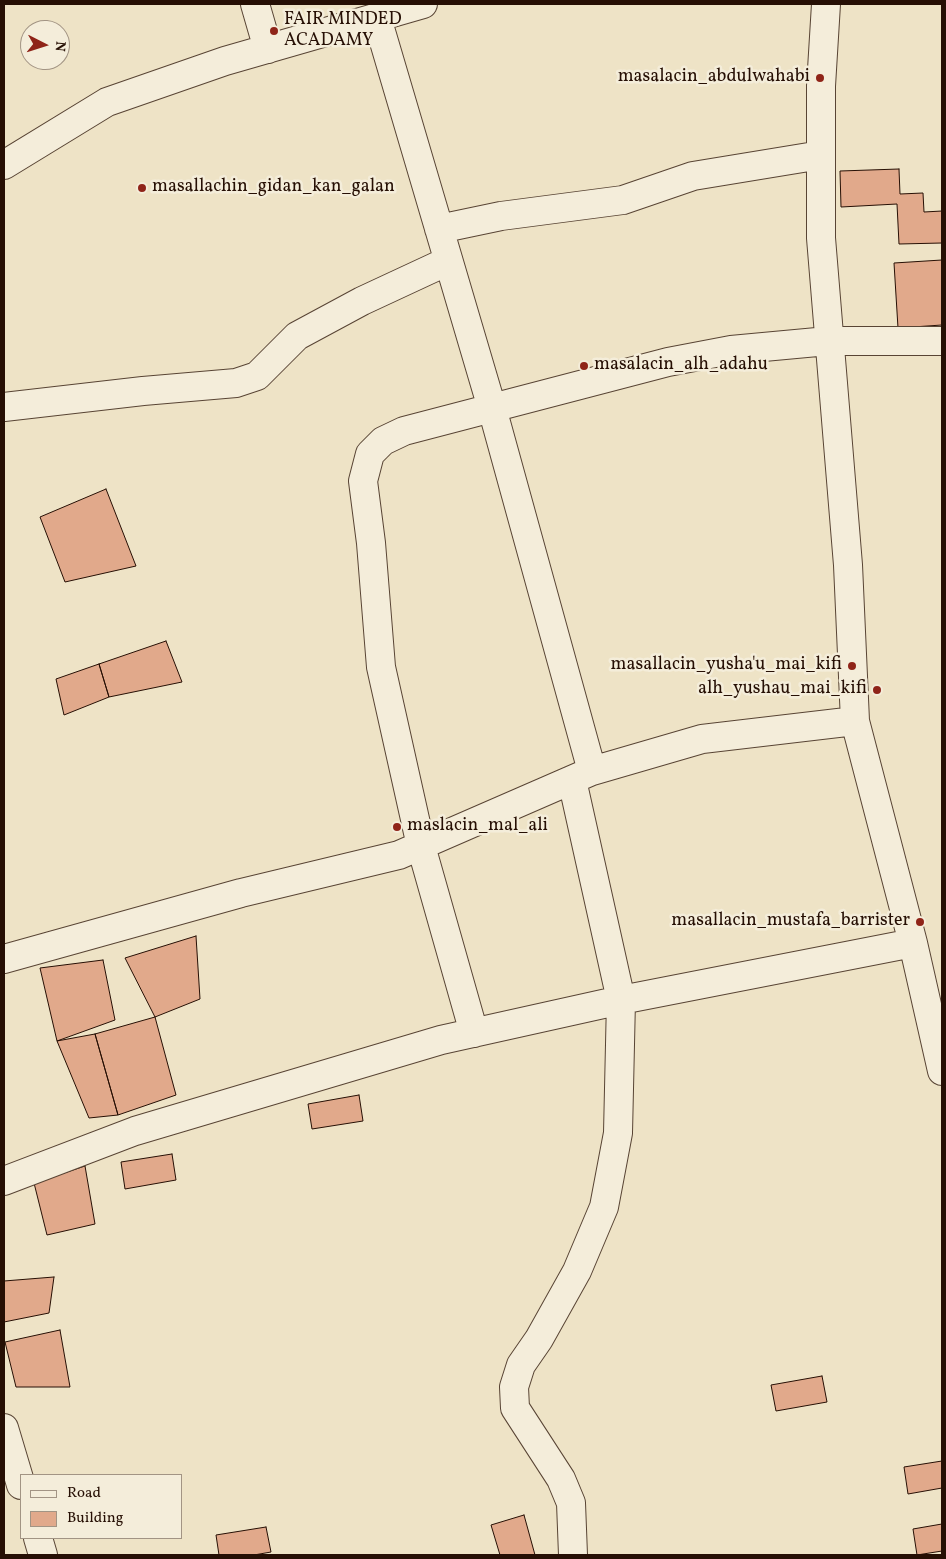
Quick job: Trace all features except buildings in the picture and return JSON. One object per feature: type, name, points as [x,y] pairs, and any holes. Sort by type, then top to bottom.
[{"type":"street","points":[[255,4],[268,49]]},
{"type":"street","points":[[4,165],[107,102],[225,61],[423,4]]},
{"type":"street","points":[[826,4],[821,86],[821,238],[848,565],[854,721],[913,943],[942,1072]]},
{"type":"street","points":[[377,18],[492,408],[582,775],[621,1000],[618,1134],[604,1206],[577,1271],[540,1339],[521,1366],[514,1388],[514,1408],[561,1479],[571,1503],[572,1555]]},
{"type":"street","points":[[439,229],[502,216],[623,200],[693,176],[821,154]]},
{"type":"street","points":[[4,408],[143,391],[236,383],[257,376],[297,336],[362,301],[448,262]]},
{"type":"street","points":[[474,1033],[421,846],[381,667],[371,543],[363,480],[370,454],[383,441],[404,431],[668,362],[731,350],[828,341],[942,342]]},
{"type":"street","points":[[4,959],[241,892],[399,855],[582,775],[702,739],[854,721]]},
{"type":"street","points":[[4,1181],[135,1130],[431,1043],[621,1000],[913,943]]},
{"type":"street","points":[[4,1428],[20,1482]]},
{"type":"street","points":[[38,1539],[43,1555]]},
{"type":"place","name":"FAIR MINDED ACADAMY","points":[[274,31]]},
{"type":"place","name":"masalacin_abdulwahabi","points":[[820,78]]},
{"type":"place","name":"masallachin_gidan_kan_galan","points":[[142,188]]},
{"type":"place","name":"masalacin_alh_adahu","points":[[584,366]]},
{"type":"place","name":"masallacin_yusha'u_mai_kifi","points":[[852,666]]},
{"type":"place","name":"alh_yushau_mai_kifi","points":[[877,690]]},
{"type":"place","name":"maslacin_mal_ali","points":[[397,827]]},
{"type":"place","name":"masallacin_mustafa_barrister","points":[[920,922]]}]
